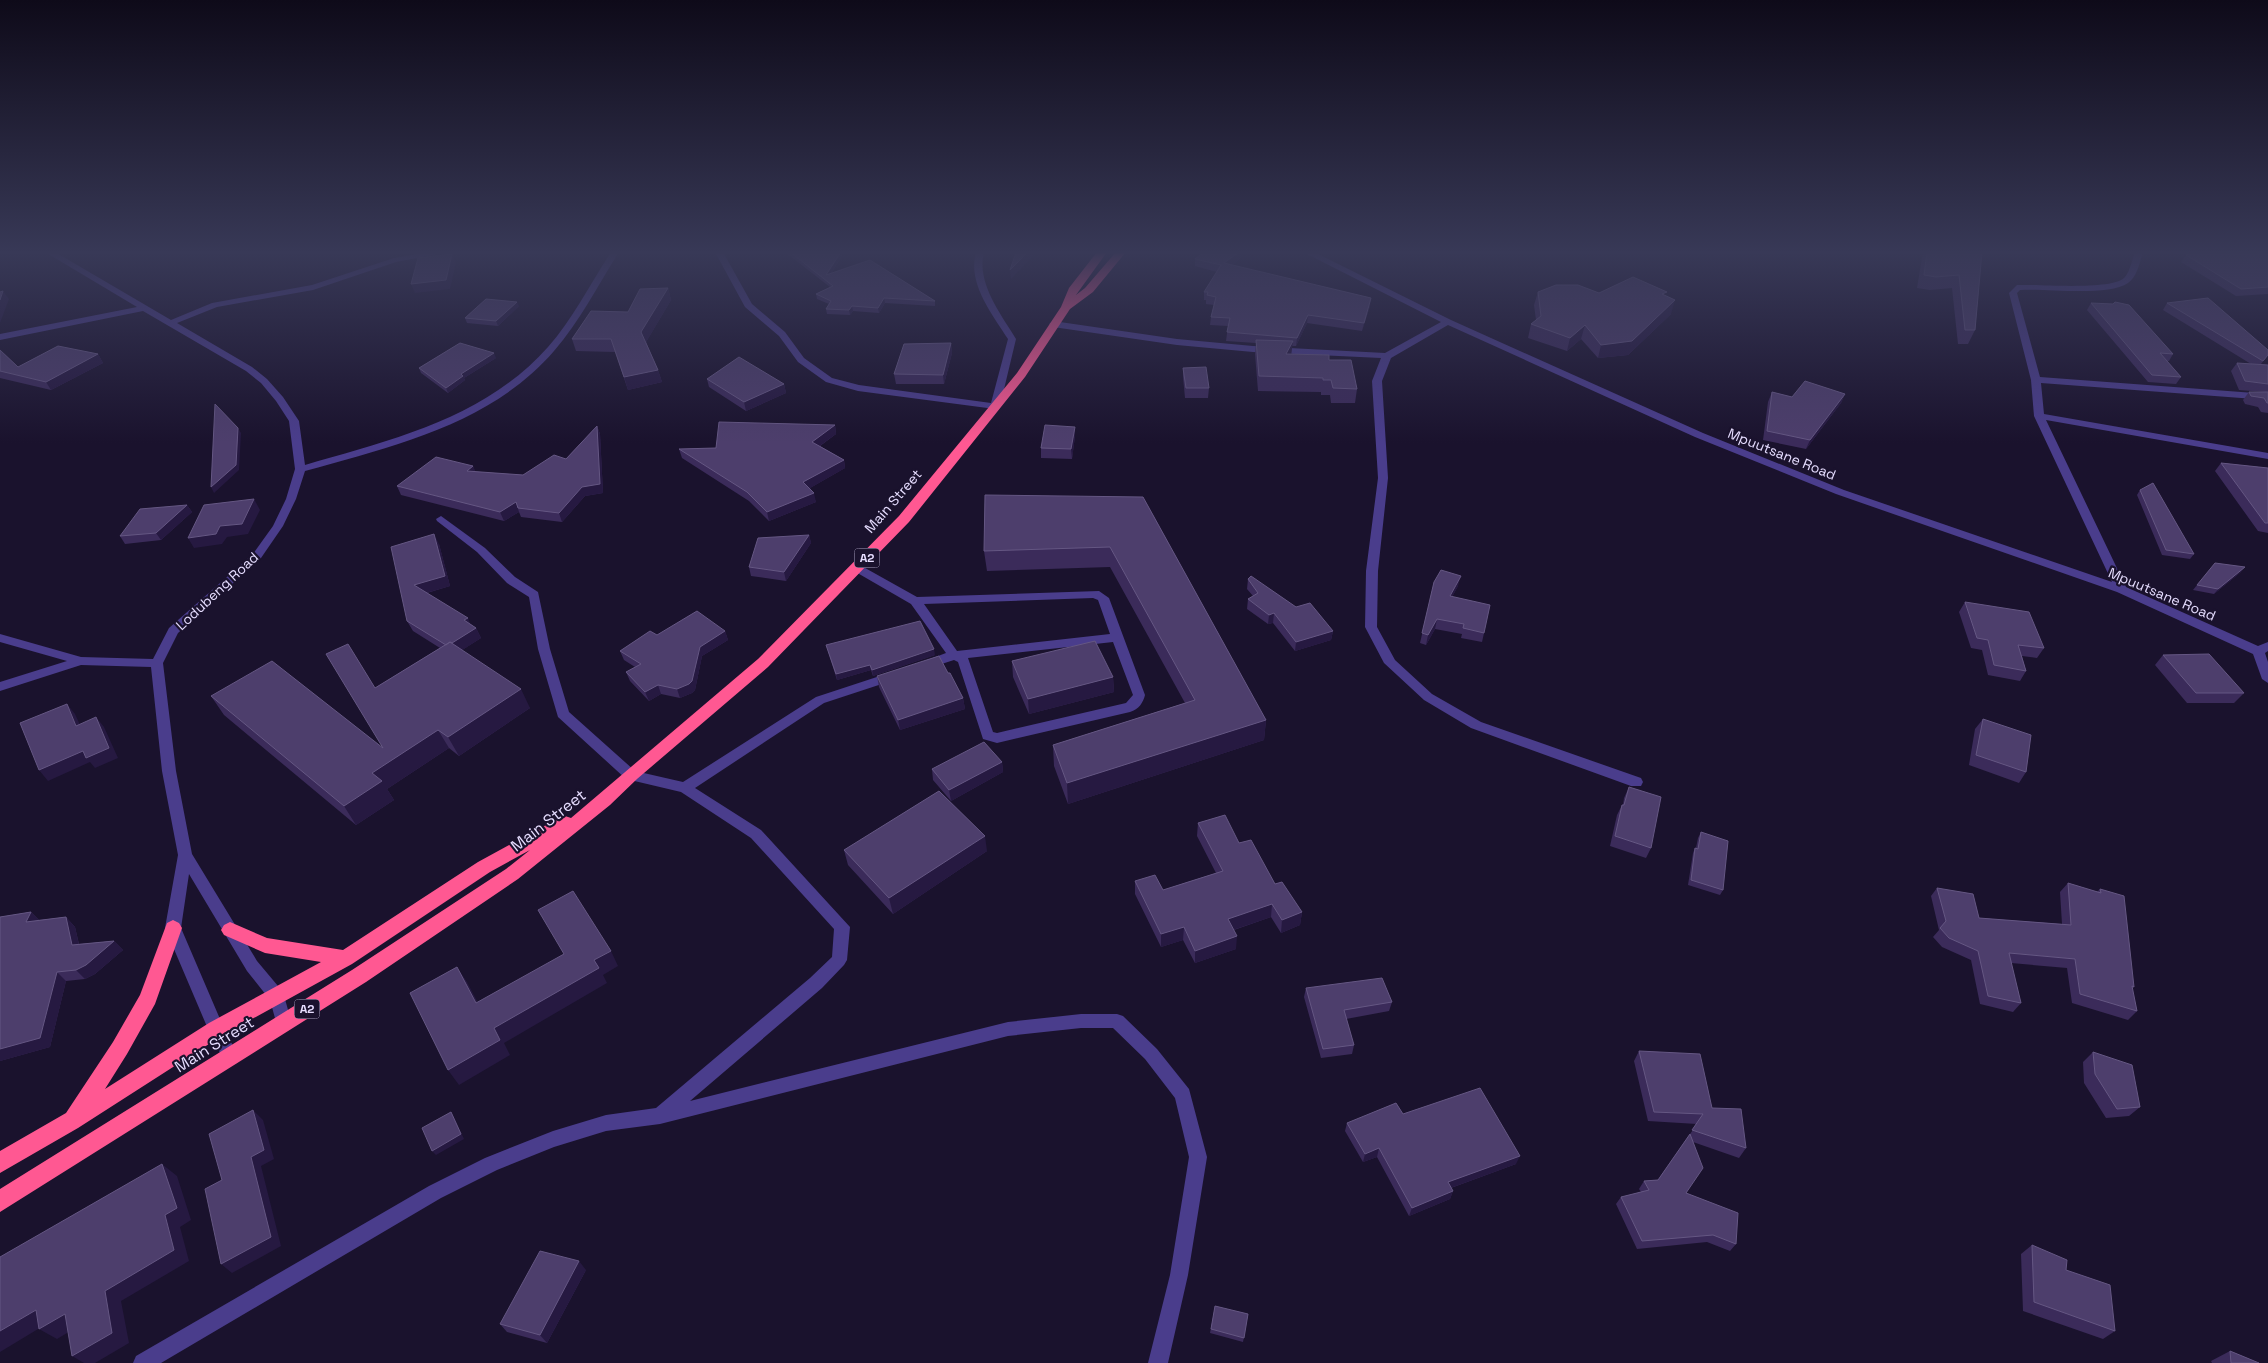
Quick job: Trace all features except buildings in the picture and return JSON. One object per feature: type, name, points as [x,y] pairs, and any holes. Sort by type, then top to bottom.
[{"type":"highway","name":"Main Street","points":[[630,775],[763,663],[904,520],[1020,374],[1060,316]]},
{"type":"highway","name":"A2","points":[[604,801],[630,775]]},
{"type":"highway","name":"Main Street","points":[[0,1162],[71,1121],[216,1029],[344,958],[484,867],[604,801]]},
{"type":"highway","name":"Main Street","points":[[0,1201],[231,1058],[512,874],[604,801]]},
{"type":"highway","points":[[71,1121],[120,1048],[148,998],[173,928]]},
{"type":"highway","points":[[230,930],[265,945],[344,958]]},
{"type":"street","points":[[0,337],[106,316]]},
{"type":"street","name":"Lodubeng Road","points":[[157,316],[249,369],[280,399],[294,421],[300,469],[291,499],[257,556],[174,631],[157,663]]},
{"type":"street","points":[[170,323],[188,316]]},
{"type":"street","points":[[300,469],[423,434],[474,411],[526,374],[549,352],[575,316]]},
{"type":"street","points":[[760,316],[782,334],[801,360],[829,380],[858,388],[995,406],[1012,339],[998,316]]},
{"type":"street","name":"Mpuutsane Road","points":[[1435,316],[1699,435],[1840,492],[2121,589],[2263,649]]},
{"type":"street","points":[[2019,316],[2036,380],[2039,416],[2121,589]]},
{"type":"street","points":[[1054,324],[1177,342],[1253,349],[1387,356],[1448,322]]},
{"type":"street","points":[[1387,356],[1377,381],[1383,478],[1372,571],[1371,627],[1390,663],[1428,697],[1476,725],[1636,782]]},
{"type":"street","points":[[2036,380],[2268,397]]},
{"type":"street","points":[[2039,416],[2268,456]]},
{"type":"street","points":[[441,519],[481,550],[511,580],[534,595],[544,649],[563,714],[630,775],[686,788],[756,834],[842,927],[839,960],[816,983],[660,1116]]},
{"type":"street","points":[[858,568],[916,601],[954,655],[963,659],[988,736],[997,738],[1130,707],[1137,701],[1139,695],[1103,598],[1095,594],[916,601]]},
{"type":"street","points":[[686,788],[820,700],[954,655],[1118,637]]},
{"type":"street","points":[[0,638],[81,661],[157,663],[168,771],[185,856],[252,966],[277,996],[284,1024]]},
{"type":"street","points":[[2263,649],[2268,679]]},
{"type":"street","points":[[0,687],[81,661]]},
{"type":"street","points":[[185,856],[173,928],[216,1029],[231,1058]]},
{"type":"street","points":[[143,1363],[241,1304],[436,1192],[491,1164],[553,1138],[606,1123],[660,1116],[1008,1029],[1081,1021],[1117,1021],[1151,1054],[1183,1095],[1198,1157],[1179,1275],[1158,1363]]}]
